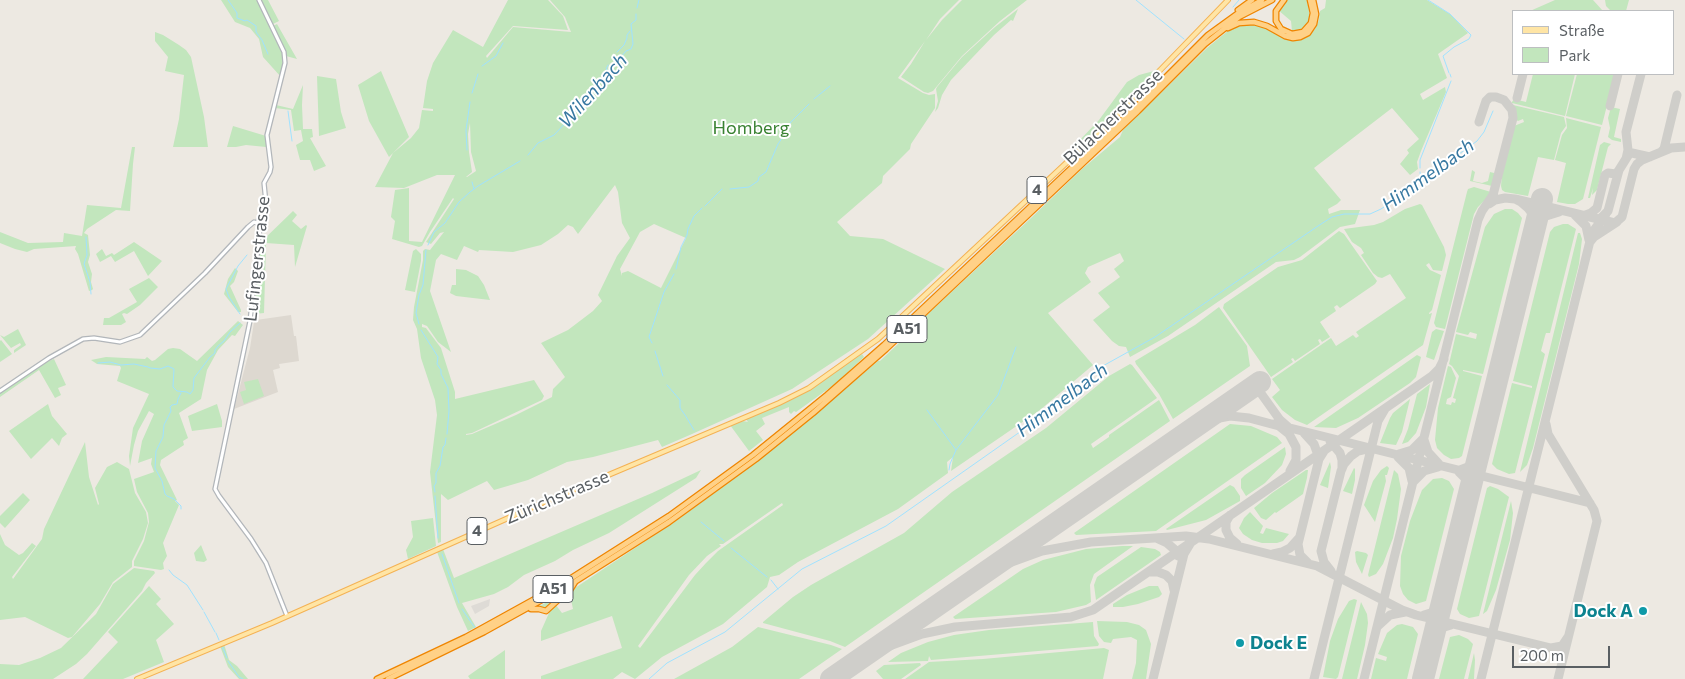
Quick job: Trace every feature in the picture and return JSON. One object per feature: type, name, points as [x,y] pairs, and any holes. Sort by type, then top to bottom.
[{"type":"highway","points":[[1210,36],[1228,18],[1252,0]]},
{"type":"highway","name":"A51","points":[[377,679],[466,637],[562,584],[669,516],[761,450],[884,345],[1210,36],[1237,14],[1262,0]]},
{"type":"highway","name":"A51","points":[[388,679],[461,644],[576,581],[650,534],[778,442],[832,398],[886,349],[1092,155],[1210,36],[1239,17],[1272,0]]},
{"type":"highway","points":[[1284,0],[1276,11],[1276,22],[1283,31],[1295,34],[1304,31],[1311,23],[1312,0]]},
{"type":"highway","points":[[1210,36],[1236,24],[1251,22],[1264,24],[1288,37],[1303,36],[1311,29],[1315,22],[1316,10],[1312,0]]},
{"type":"highway","points":[[527,609],[537,608],[546,611],[568,593],[576,581]]},
{"type":"main road","name":"Bülacherstrasse","points":[[837,369],[878,339],[1096,135],[1228,0]]},
{"type":"main road","name":"Zürichstrasse","points":[[136,679],[287,616],[542,503],[798,394],[837,369]]},
{"type":"street","name":"Lufingerstrasse","points":[[260,0],[284,52],[285,63],[268,135],[271,166],[264,183],[265,205],[257,223],[260,229],[251,318],[215,489],[266,563],[287,616]]},
{"type":"street","points":[[0,391],[49,358],[80,341],[90,338],[120,342],[140,335],[205,273],[248,227],[254,222],[257,223]]},
{"type":"shaded area","points":[[291,315],[299,361],[279,364],[280,368],[273,370],[278,392],[234,409],[250,348],[254,322],[256,320]]},
{"type":"shaded area","points":[[490,599],[489,606],[475,614],[471,606]]},
{"type":"green space","points":[[221,0],[259,0],[283,51],[284,60],[281,77],[263,57],[259,39],[250,28],[235,22]]},
{"type":"green space","points":[[261,0],[268,0],[279,21],[273,24]]},
{"type":"green space","name":"Homberg","points":[[508,0],[548,0],[563,16],[568,30],[513,26],[486,56],[487,58],[513,27],[571,32],[565,17],[550,0],[959,0],[940,19],[926,40],[962,0],[1027,0],[1000,21],[962,56],[933,91],[928,93],[901,77],[925,41],[898,78],[923,93],[935,94],[935,108],[911,144],[910,149],[883,176],[882,183],[837,222],[850,236],[883,239],[945,269],[868,339],[792,389],[692,434],[662,447],[658,440],[567,462],[528,480],[494,490],[487,481],[448,500],[441,494],[441,542],[438,543],[430,472],[437,415],[435,400],[421,358],[417,329],[413,320],[423,251],[425,249],[430,250],[444,232],[440,233],[431,244],[426,242],[454,199],[422,246],[419,247],[392,239],[395,221],[391,217],[395,190],[409,188],[409,241],[422,242],[455,175],[437,175],[404,188],[375,187],[393,153],[411,138],[419,128],[422,110],[433,111],[433,109],[423,108],[427,81],[433,63],[453,30],[483,47]],"holes":[[[470,123],[471,152],[476,171],[466,177],[472,172],[468,134]],[[615,185],[618,192],[622,223],[630,238],[617,256],[598,295],[602,301],[593,311],[568,330],[541,343],[565,377],[553,389],[552,397],[516,415],[472,434],[466,435],[542,400],[544,396],[534,380],[455,399],[455,392],[441,348],[426,328],[422,327],[422,324],[427,326],[438,342],[451,352],[430,291],[436,260],[441,254],[457,260],[464,246],[478,252],[479,250],[513,252],[541,245],[568,225],[573,227],[578,234]],[[654,224],[686,238],[661,288],[628,271],[622,273],[622,276],[620,269],[640,232]]]},
{"type":"green space","points":[[1286,0],[1307,0],[1310,16],[1308,24],[1304,29],[1297,32],[1292,31],[1291,21],[1278,10]]},
{"type":"green space","points":[[1326,0],[1427,0],[1450,14],[1468,33],[1438,54],[1447,78],[1420,94],[1423,100],[1445,87],[1446,92],[1417,162],[1418,169],[1410,175],[1400,164],[1409,153],[1407,150],[1419,139],[1392,108],[1314,168],[1341,200],[1328,209],[1329,214],[1341,210],[1360,210],[1355,224],[1340,227],[1294,260],[1276,262],[1168,336],[1130,357],[1126,347],[1119,346],[1112,341],[1093,320],[1110,307],[1098,293],[1120,277],[1114,269],[1124,261],[1120,253],[1088,267],[1085,273],[1091,282],[1048,313],[1093,365],[1040,410],[951,471],[953,457],[947,462],[948,473],[898,509],[798,562],[779,575],[770,577],[767,587],[723,624],[662,657],[635,679],[622,672],[613,679],[541,679],[541,676],[622,648],[612,616],[541,641],[541,631],[549,613],[539,606],[552,600],[562,613],[573,609],[570,595],[575,588],[680,518],[748,468],[880,361],[1082,169],[1120,137],[1123,130],[1207,48],[1229,30],[1241,24],[1250,23],[1263,26],[1287,40],[1298,40],[1307,37],[1315,29],[1320,11],[1325,8]],"holes":[[[782,503],[783,505],[718,551],[695,575],[640,648],[638,646],[689,575],[707,556],[721,546],[719,544],[723,544]]]},
{"type":"green space","points":[[1555,0],[1593,0],[1602,10],[1532,10]]},
{"type":"green space","points":[[1605,0],[1629,0],[1626,10],[1610,10],[1606,6]]},
{"type":"green space","points":[[1018,9],[1013,21],[1011,20],[994,35],[951,80],[935,112],[938,101],[937,87],[962,57]]},
{"type":"green space","points":[[277,24],[297,59],[286,56],[273,26]]},
{"type":"green space","points":[[155,32],[179,45],[191,57],[204,117],[208,147],[173,147],[179,119],[184,75],[165,71],[168,57],[155,41]]},
{"type":"green space","points":[[1182,45],[1079,149],[1074,148],[1099,120],[1127,82],[1160,67]]},
{"type":"green space","points":[[381,71],[409,137],[389,157],[369,121],[358,85]]},
{"type":"green space","points":[[1533,75],[1575,75],[1565,116],[1512,103],[1514,99],[1526,102]]},
{"type":"green space","points":[[1577,75],[1615,75],[1602,125],[1566,116]]},
{"type":"green space","points":[[317,76],[336,79],[341,112],[346,128],[319,136]]},
{"type":"green space","points":[[303,85],[303,129],[312,129],[313,137],[310,138],[326,166],[314,171],[310,160],[300,160],[296,145],[303,141],[301,130],[294,131],[291,110],[275,108],[276,105],[293,109]]},
{"type":"green space","points":[[1513,105],[1564,117],[1566,126],[1561,133],[1554,160],[1538,157],[1528,196],[1505,192],[1501,186],[1502,174],[1514,126],[1524,122],[1523,119],[1518,121],[1515,119]]},
{"type":"green space","points":[[1611,107],[1620,109],[1614,137],[1621,139],[1621,142],[1608,137],[1610,128],[1608,118]]},
{"type":"green space","points":[[1566,118],[1601,127],[1583,199],[1575,204],[1557,202],[1566,163],[1555,160],[1562,135],[1567,128]]},
{"type":"green space","points":[[233,126],[266,136],[266,147],[246,145],[227,147]]},
{"type":"green space","points":[[1604,142],[1611,144],[1608,147],[1597,190],[1592,195],[1593,188],[1590,198],[1588,198],[1600,145]]},
{"type":"green space","points":[[132,147],[135,147],[130,211],[116,210],[84,233],[88,235],[90,255],[88,262],[92,274],[92,290],[89,291],[75,249],[76,246],[34,249],[27,252],[0,243],[0,232],[28,243],[63,242],[64,233],[82,236],[87,205],[121,208]]},
{"type":"green space","points":[[1472,170],[1475,172],[1473,181],[1482,183],[1488,181],[1490,172],[1494,173],[1492,186],[1470,181]]},
{"type":"green space","points":[[1474,187],[1491,192],[1474,214],[1445,329],[1436,327],[1434,323],[1467,192],[1468,189]]},
{"type":"green space","points":[[1420,204],[1444,247],[1446,255],[1442,271],[1433,270],[1429,263],[1426,265],[1430,270],[1441,275],[1432,310],[1429,313],[1432,313],[1423,345],[1307,425],[1295,420],[1282,410],[1272,397],[1280,390],[1272,379],[1331,338],[1336,346],[1353,335],[1356,338],[1359,336],[1356,332],[1406,298],[1390,274],[1382,278],[1373,273],[1361,255],[1364,253],[1361,248],[1352,242],[1344,229],[1374,225],[1405,209]]},
{"type":"green space","points":[[1505,209],[1512,209],[1522,218],[1483,374],[1463,370],[1482,376],[1462,456],[1451,459],[1437,448],[1435,440],[1438,408],[1448,366],[1451,367],[1456,378],[1451,397],[1447,399],[1446,404],[1451,405],[1452,402],[1455,403],[1456,399],[1453,398],[1459,376],[1449,364],[1456,334],[1476,339],[1477,334],[1470,332],[1468,335],[1456,332],[1485,227],[1494,214]]},
{"type":"green space","points":[[293,211],[297,215],[292,221],[301,229],[307,226],[295,267],[294,245],[266,243],[264,313],[254,314],[260,243]]},
{"type":"green space","points":[[1568,224],[1576,229],[1550,333],[1546,333],[1541,351],[1545,354],[1515,473],[1509,474],[1497,469],[1492,464],[1512,383],[1532,388],[1532,386],[1513,381],[1550,232],[1554,227]]},
{"type":"green space","points":[[1339,231],[1344,234],[1377,281],[1340,308],[1337,305],[1334,307],[1336,311],[1320,322],[1330,337],[1322,342],[1320,339],[1318,340],[1320,344],[1295,361],[1293,358],[1291,359],[1293,362],[1271,377],[1223,308],[1224,304],[1278,267],[1302,260]]},
{"type":"green space","points":[[1578,233],[1580,233],[1582,239],[1579,264],[1533,448],[1527,465],[1520,472]]},
{"type":"green space","points":[[134,242],[162,261],[148,276],[134,251],[115,262],[111,256],[100,262],[96,254],[102,249],[106,256],[112,253],[114,255]]},
{"type":"green space","points":[[416,249],[421,254],[421,261],[415,292],[405,290],[413,251]]},
{"type":"green space","points":[[235,268],[238,271],[234,282],[230,286],[241,312],[238,312],[224,294],[228,279]]},
{"type":"green space","points":[[456,269],[466,270],[478,276],[490,300],[456,296],[450,293],[452,285],[456,285]]},
{"type":"green space","points":[[149,278],[158,287],[140,305],[127,314],[122,314],[126,322],[121,325],[103,325],[104,318],[109,318],[137,302],[129,289]]},
{"type":"green space","points":[[1219,307],[1247,346],[1250,366],[1173,419],[1159,394],[1135,361],[1195,325]]},
{"type":"green space","points":[[238,321],[243,325],[235,336],[232,335],[218,350],[207,370],[201,399],[179,413],[188,438],[183,441],[184,445],[161,460],[160,465],[177,500],[175,501],[179,505],[163,543],[167,556],[163,563],[164,569],[134,566],[134,561],[144,541],[149,522],[148,513],[137,492],[134,479],[154,472],[151,464],[152,458],[138,463],[142,441],[154,414],[149,411],[138,431],[130,466],[129,456],[133,428],[149,394],[117,381],[120,366],[97,364],[91,360],[106,357],[145,359],[147,357],[152,361],[168,349],[173,348],[180,349],[197,361]]},
{"type":"green space","points":[[18,329],[26,345],[14,353],[14,350],[21,345],[20,343],[11,348],[0,335],[4,337]]},
{"type":"green space","points":[[1436,329],[1444,331],[1434,360],[1426,357],[1432,332]]},
{"type":"green space","points":[[0,341],[12,354],[0,362]]},
{"type":"green space","points":[[862,354],[864,357],[835,384],[796,412],[794,411],[791,414],[789,407],[762,418],[765,424],[756,431],[763,440],[749,451],[730,425],[743,421],[748,422],[745,418],[796,397]]},
{"type":"green space","points":[[1417,355],[1421,357],[1416,377],[1410,383],[1358,418],[1336,428],[1314,427]]},
{"type":"green space","points":[[54,359],[66,385],[58,388],[61,395],[55,398],[39,370],[0,397],[0,393],[44,363]]},
{"type":"green space","points":[[1130,364],[1157,398],[1091,444],[1093,448],[1159,400],[1170,421],[845,647],[830,641],[763,623],[793,597],[811,585],[904,533],[952,492],[1046,428],[1109,376]]},
{"type":"green space","points":[[258,379],[264,396],[244,404],[240,392],[246,390],[244,382]]},
{"type":"green space","points":[[1430,384],[1426,407],[1416,433],[1408,442],[1402,444],[1417,394]]},
{"type":"green space","points":[[1410,399],[1402,432],[1396,445],[1380,443],[1393,413]]},
{"type":"green space","points":[[48,404],[52,416],[67,434],[62,438],[59,446],[52,438],[31,459],[9,431]]},
{"type":"green space","points":[[217,404],[222,427],[192,431],[188,416]]},
{"type":"green space","points":[[1230,424],[1251,426],[1277,437],[1282,443],[1156,531],[1076,535],[1074,533]]},
{"type":"green space","points":[[85,442],[89,477],[98,505],[95,488],[107,467],[117,462],[129,469],[135,493],[146,512],[148,523],[143,539],[132,561],[132,567],[113,582],[100,604],[72,637],[68,638],[25,617],[0,620],[0,534],[5,545],[19,555],[32,543],[36,546],[12,577],[13,579],[42,539],[44,529]]},
{"type":"green space","points":[[1285,447],[1286,454],[1282,465],[1265,483],[1246,496],[1241,488],[1241,479]]},
{"type":"green space","points":[[1330,462],[1331,467],[1328,488],[1320,485]]},
{"type":"green space","points":[[1387,466],[1389,468],[1387,475],[1385,475],[1386,481],[1375,522],[1364,505],[1373,481],[1381,470]]},
{"type":"green space","points":[[1354,468],[1355,480],[1352,494],[1343,491]]},
{"type":"green space","points":[[701,470],[696,478],[609,533],[524,575],[508,587],[494,594],[462,603],[476,627],[468,631],[457,607],[436,549],[443,549],[454,578]]},
{"type":"green space","points":[[1308,470],[1303,494],[1266,520],[1261,518],[1254,508]]},
{"type":"green space","points":[[1394,470],[1398,474],[1401,489],[1393,538],[1383,564],[1376,574],[1369,577],[1368,575]]},
{"type":"green space","points":[[1442,478],[1449,481],[1454,489],[1426,601],[1416,604],[1408,600],[1400,586],[1401,556],[1410,521],[1422,490],[1433,479]]},
{"type":"green space","points":[[1230,485],[1234,487],[1240,496],[1240,501],[1206,520],[1166,529]]},
{"type":"green space","points":[[1490,486],[1509,497],[1479,616],[1469,618],[1460,614],[1457,609],[1487,488]]},
{"type":"green space","points":[[23,493],[30,500],[5,528],[0,523],[0,516]]},
{"type":"green space","points":[[1511,501],[1513,513],[1510,540],[1496,590],[1487,611],[1483,614]]},
{"type":"green space","points":[[1250,512],[1263,526],[1260,533],[1263,534],[1266,528],[1289,534],[1283,541],[1277,543],[1262,543],[1252,540],[1243,534],[1239,528],[1244,518]]},
{"type":"green space","points":[[433,518],[436,546],[408,559],[406,550],[413,537],[411,521]]},
{"type":"green space","points":[[201,545],[207,560],[204,562],[196,561],[194,553]]},
{"type":"green space","points":[[1133,546],[1094,574],[1090,585],[1091,602],[1086,605],[1056,612],[955,619],[953,617],[1023,569],[1043,560],[1086,549]]},
{"type":"green space","points":[[1141,547],[1155,549],[1161,555],[1096,600],[1094,585],[1097,577]]},
{"type":"green space","points":[[1355,552],[1368,555],[1362,574],[1356,562]]},
{"type":"green space","points":[[134,568],[154,571],[155,573],[142,591],[76,664],[53,679],[0,679],[0,664],[19,665],[61,648],[96,614],[113,584]]},
{"type":"green space","points":[[149,586],[161,599],[156,604],[174,624],[156,640],[164,662],[123,679],[83,679],[118,642],[108,632]]},
{"type":"green space","points":[[1149,586],[1158,586],[1162,594],[1159,597],[1138,604],[1113,607],[1113,604],[1127,595]]},
{"type":"green space","points":[[1357,600],[1338,677],[1336,679],[1323,677],[1330,641],[1338,619],[1349,601]]},
{"type":"green space","points":[[1361,602],[1367,614],[1368,623],[1358,675],[1357,679],[1342,679]]},
{"type":"green space","points":[[1097,621],[1127,622],[1139,625],[1146,630],[1151,644],[1146,679],[1132,679],[1136,663],[1137,640],[1131,637],[1113,639],[1111,643],[1104,642],[1099,636]]},
{"type":"green space","points":[[1093,622],[1094,636],[1099,644],[1098,646],[931,660],[929,656],[928,661],[888,662],[901,653],[928,642],[954,635],[989,630]]},
{"type":"green space","points":[[1402,624],[1413,627],[1418,634],[1407,679],[1371,679],[1376,658],[1386,661],[1387,657],[1378,654],[1387,633],[1397,625]]},
{"type":"green space","points":[[758,627],[842,649],[799,679],[674,679],[732,647]]},
{"type":"green space","points":[[1459,635],[1468,639],[1473,644],[1464,679],[1439,679],[1450,637]]},
{"type":"green space","points":[[224,644],[229,660],[248,679],[239,679],[228,667],[220,646]]},
{"type":"green space","points":[[1104,648],[1109,650],[1103,679],[905,679],[929,662]]},
{"type":"green space","points":[[505,650],[505,679],[470,679],[468,676]]},
{"type":"green space","points":[[1474,653],[1474,679],[1468,679]]},
{"type":"green space","points":[[920,663],[921,665],[901,679],[883,679],[876,671],[884,665]]},
{"type":"waterway","points":[[228,0],[237,13],[237,18],[247,20],[256,26],[256,32],[268,54]]},
{"type":"waterway","name":"Wilenbach","points":[[637,8],[639,0]]},
{"type":"waterway","points":[[1136,0],[1184,39]]},
{"type":"waterway","points":[[1233,7],[1239,0]]},
{"type":"waterway","points":[[1428,0],[1450,14],[1471,35],[1469,39],[1454,47],[1443,56],[1449,73]]},
{"type":"waterway","name":"Wilenbach","points":[[528,155],[538,143],[554,135],[626,51],[631,49],[633,44],[631,24],[636,20],[636,14]]},
{"type":"waterway","points":[[617,52],[624,45],[630,31]]},
{"type":"waterway","points":[[482,66],[496,56],[503,43]]},
{"type":"waterway","name":"Wilenbach","points":[[608,65],[606,69],[610,72]]},
{"type":"waterway","points":[[472,93],[478,74]]},
{"type":"waterway","points":[[1420,168],[1420,160],[1451,81]]},
{"type":"waterway","points":[[814,99],[830,86]]},
{"type":"waterway","points":[[467,150],[466,130],[470,102]]},
{"type":"waterway","points":[[730,189],[749,187],[758,181],[759,177],[766,172],[778,144],[789,128],[790,123],[809,104]]},
{"type":"waterway","points":[[288,111],[292,141]]},
{"type":"waterway","name":"Himmelbach","points":[[649,679],[667,663],[725,632],[802,569],[886,526],[1044,415],[1101,367],[1155,337],[1332,217],[1344,214],[1370,214],[1420,185],[1425,179],[1477,141],[1484,132],[1493,111]]},
{"type":"waterway","name":"Wilenbach","points":[[428,245],[434,232],[445,223],[459,202],[478,186],[520,161]]},
{"type":"waterway","points":[[1420,172],[1421,181]]},
{"type":"waterway","name":"Wilenbach","points":[[472,182],[474,189]]},
{"type":"waterway","points":[[705,206],[722,189]]},
{"type":"waterway","points":[[676,269],[681,247],[688,229],[694,216],[702,208]]},
{"type":"waterway","points":[[86,237],[87,255],[84,264],[90,282],[91,294]]},
{"type":"waterway","name":"Wilenbach","points":[[419,324],[416,313],[423,285],[426,250]]},
{"type":"waterway","points":[[240,314],[226,289],[238,266],[247,255]]},
{"type":"waterway","points":[[652,343],[649,337],[664,292],[674,274]]},
{"type":"waterway","points":[[98,363],[134,364],[160,369],[168,366],[174,369],[173,387],[177,391],[190,394],[193,390],[194,378],[215,353],[218,346],[240,323]]},
{"type":"waterway","name":"Wilenbach","points":[[421,330],[438,357],[437,364],[448,388],[447,434]]},
{"type":"waterway","points":[[956,450],[998,395],[1016,347]]},
{"type":"waterway","points":[[655,351],[663,376]]},
{"type":"waterway","points":[[667,385],[680,400],[680,408],[694,430]]},
{"type":"waterway","points":[[181,393],[177,404],[170,407],[171,411],[164,425],[163,437],[156,451],[155,468],[162,481],[165,494],[174,499],[181,506],[181,509]]},
{"type":"waterway","points":[[927,410],[956,450],[949,470]]},
{"type":"waterway","name":"Wilenbach","points":[[435,492],[436,473],[440,466],[446,438]]},
{"type":"waterway","name":"Wilenbach","points":[[435,496],[438,538]]},
{"type":"waterway","points":[[701,522],[724,541]]},
{"type":"waterway","points":[[731,548],[767,577]]},
{"type":"waterway","name":"Wilenbach","points":[[442,554],[459,603]]},
{"type":"waterway","points":[[169,570],[187,585],[203,610]]},
{"type":"waterway","points":[[771,580],[778,589]]},
{"type":"waterway","name":"Wilenbach","points":[[462,609],[475,628]]},
{"type":"waterway","points":[[204,612],[215,632]]},
{"type":"waterway","points":[[216,633],[219,640]]},
{"type":"waterway","points":[[222,646],[227,658]]},
{"type":"waterway","points":[[228,661],[239,677],[243,679]]},
{"type":"taxiway","points":[[1517,98],[1523,75]]},
{"type":"taxiway","points":[[1610,106],[1618,75]]},
{"type":"taxiway","points":[[1626,159],[1628,150],[1626,132],[1641,75]]},
{"type":"taxiway","points":[[1661,152],[1664,149],[1677,95]]},
{"type":"taxiway","points":[[1364,679],[1478,220],[1493,195],[1513,118],[1512,110],[1504,100],[1490,97],[1486,101],[1479,122]]},
{"type":"taxiway","points":[[1515,199],[1615,223],[1622,217],[1634,169],[1637,164],[1671,148],[1685,147]]},
{"type":"taxiway","points":[[1602,217],[1608,211],[1619,170],[1629,154],[1650,157]]},
{"type":"taxiway","points":[[1583,216],[1597,208],[1605,175],[1608,173],[1616,174],[1619,170]]},
{"type":"taxiway","points":[[1489,204],[1495,200],[1505,198],[1521,202],[1534,216],[1536,223],[1534,231]]},
{"type":"taxiway","points":[[1535,226],[1543,217],[1559,212]]},
{"type":"taxiway","points":[[1481,679],[1592,233],[1606,214]]},
{"type":"taxiway","points":[[1575,215],[1586,226],[1589,240]]},
{"type":"taxiway","points":[[1590,242],[1594,237],[1617,222]]},
{"type":"taxiway","points":[[832,679],[884,648],[922,634],[955,627],[1071,617],[1093,610],[1432,376],[1439,369],[1444,359]]},
{"type":"taxiway","points":[[1255,385],[1280,420],[1288,427]]},
{"type":"taxiway","points":[[1314,679],[1378,421],[1385,409]]},
{"type":"taxiway","points":[[1192,429],[1209,420],[1230,416],[1249,418],[1279,426],[1289,434],[1296,447],[1296,460],[1290,471]]},
{"type":"taxiway","points":[[1274,424],[1590,503]]},
{"type":"taxiway","points":[[1546,424],[1548,434],[1594,510],[1597,521],[1558,679]]},
{"type":"taxiway","points":[[1304,433],[1314,444],[1319,458]]},
{"type":"taxiway","points":[[1399,454],[1412,450],[1423,439]]},
{"type":"taxiway","points":[[1424,440],[1428,452],[1439,464]]},
{"type":"taxiway","points":[[1330,441],[1340,453],[1342,469]]},
{"type":"taxiway","points":[[1331,571],[1324,562],[1321,551],[1341,471],[1351,456],[1358,451],[1367,449]]},
{"type":"taxiway","points":[[1308,563],[1300,555],[1298,544],[1319,459],[1324,451]]},
{"type":"taxiway","points":[[1460,470],[1473,465],[1478,455]]},
{"type":"taxiway","points":[[1398,457],[1409,468],[1412,481]]},
{"type":"taxiway","points":[[1414,481],[1424,471],[1438,467]]},
{"type":"taxiway","points":[[1459,472],[1469,482],[1469,493]]},
{"type":"taxiway","points":[[1230,515],[1226,522],[1226,530],[1230,538],[1237,544]]},
{"type":"taxiway","points":[[961,589],[998,567],[1042,551],[1091,542],[1186,536],[1209,539],[1317,566],[1402,610],[1416,615],[1551,648],[1562,646],[1568,637]]},
{"type":"taxiway","points":[[1156,538],[1167,543],[1178,556]]},
{"type":"taxiway","points":[[1273,554],[1290,548],[1299,538]]},
{"type":"taxiway","points":[[1153,679],[1184,554],[1190,544]]},
{"type":"taxiway","points":[[1148,572],[1158,572],[1166,575],[1172,581],[1174,590]]},
{"type":"taxiway","points":[[1424,615],[1437,611],[1442,601]]},
{"type":"taxiway","points":[[1378,626],[1390,615],[1405,612]]},
{"type":"taxiway","points":[[1433,639],[1434,633],[1438,629],[1451,625]]},
{"type":"runway","points":[[1423,679],[1542,199]]},
{"type":"runway","points":[[831,679],[1260,382]]},
{"type":"place","name":"Dock A","points":[[1643,611]]},
{"type":"place","name":"Dock E","points":[[1240,643]]}]
